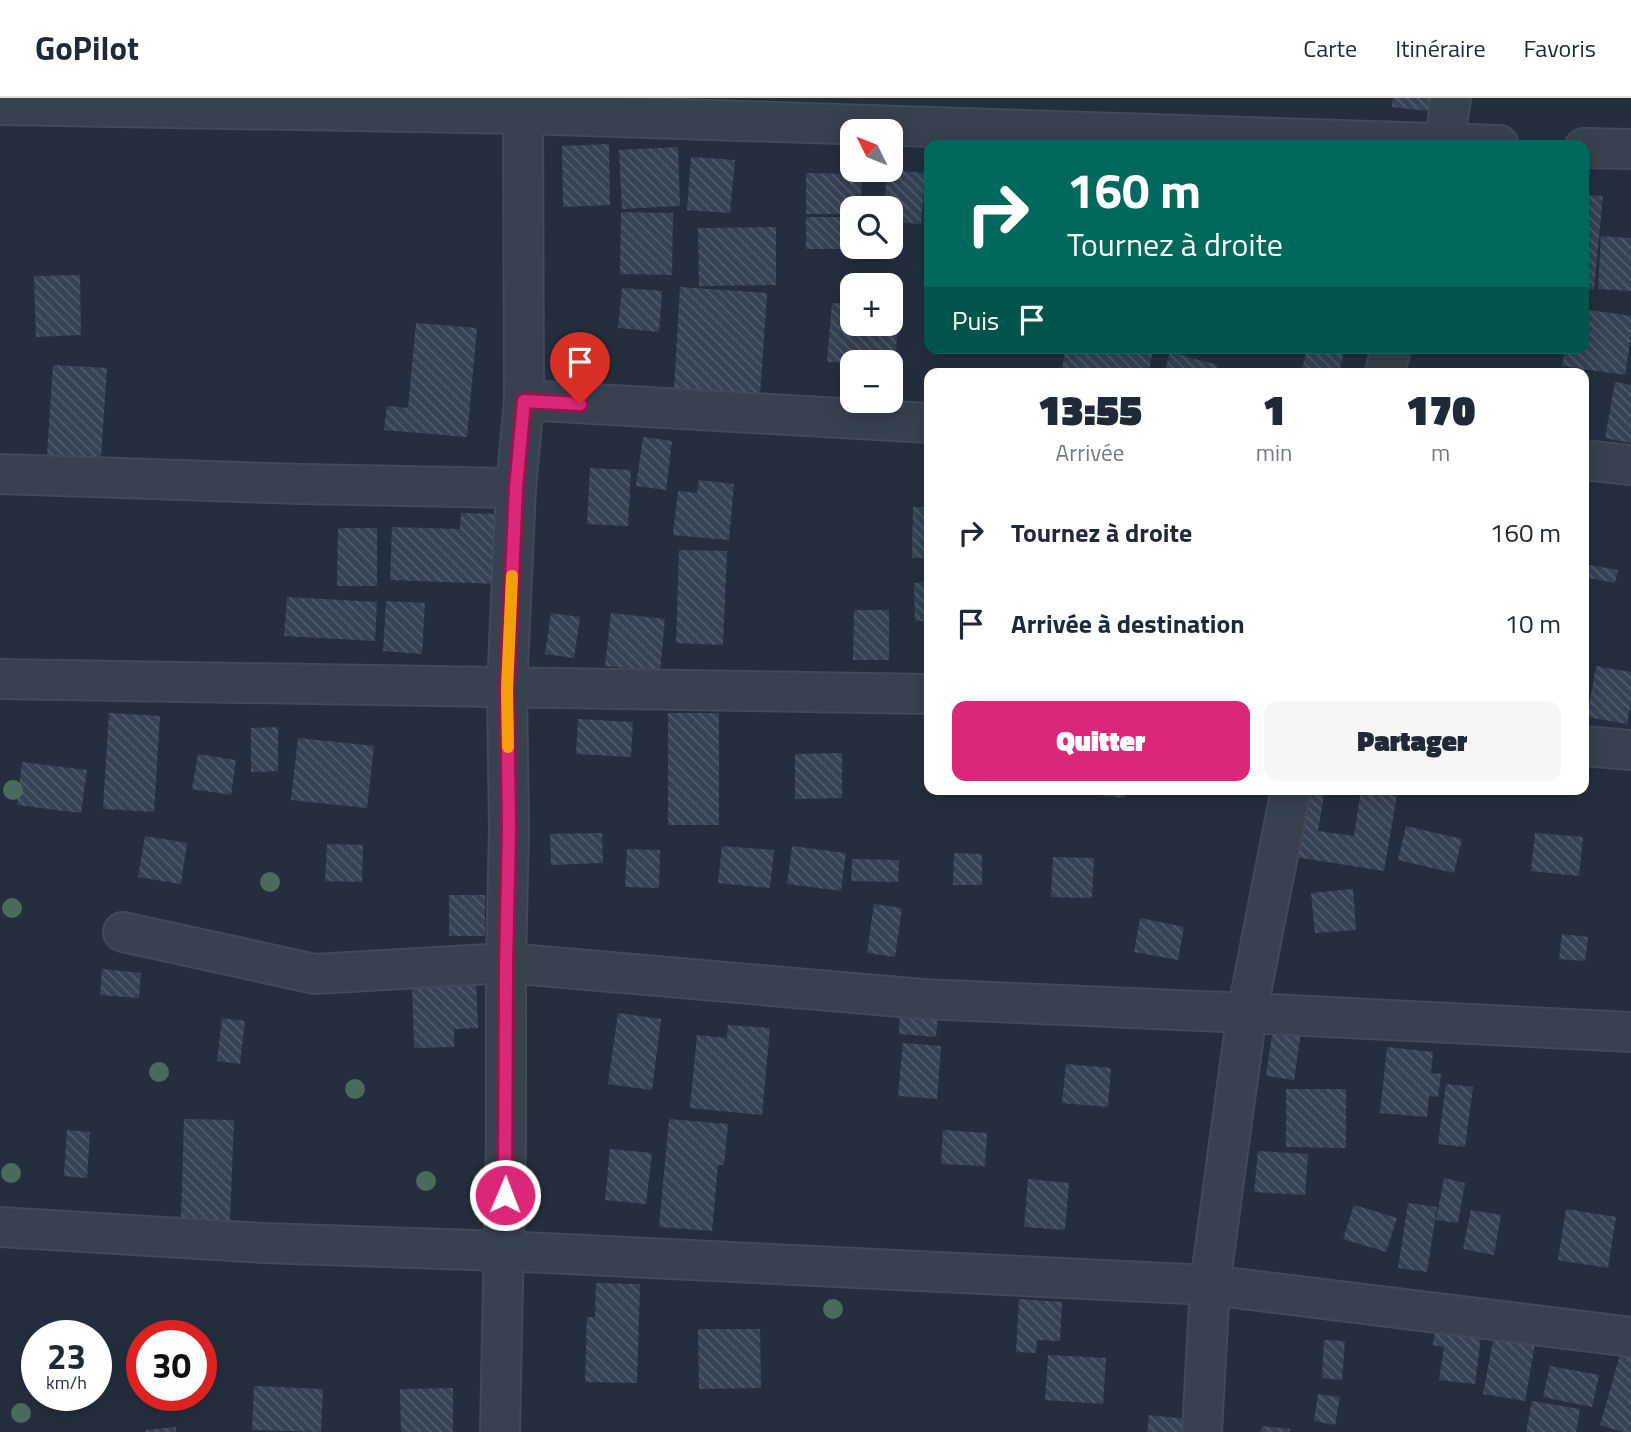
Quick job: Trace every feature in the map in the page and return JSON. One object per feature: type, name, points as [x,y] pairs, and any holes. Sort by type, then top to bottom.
[{"type":"street","points":[[1445,140],[1451,98]]},
{"type":"street","points":[[0,105],[523,114],[1321,140]]},
{"type":"street","points":[[500,1432],[509,829],[507,689],[516,488],[524,401],[523,114]]},
{"type":"street","points":[[1589,148],[1631,149]]},
{"type":"street","points":[[524,401],[924,423]]},
{"type":"street","points":[[1589,461],[1631,465]]},
{"type":"street","points":[[0,474],[516,488]]},
{"type":"street","points":[[0,679],[924,694]]},
{"type":"street","points":[[1589,746],[1631,750]]},
{"type":"street","points":[[1202,1432],[1210,1285],[1247,1013],[1290,795]]},
{"type":"street","points":[[123,932],[314,974],[506,964],[923,999],[1631,1032]]},
{"type":"street","points":[[0,1227],[263,1243],[504,1251],[1210,1285],[1631,1336]]},
{"type":"building","points":[[1393,98],[1439,98],[1438,112],[1392,107]]},
{"type":"building","points":[[609,144],[610,205],[563,207],[562,146]]},
{"type":"building","points":[[678,147],[680,206],[622,209],[619,150]]},
{"type":"building","points":[[691,157],[735,160],[730,213],[687,210]]},
{"type":"building","points":[[903,171],[924,173],[921,224],[903,223],[903,196],[885,196],[886,182],[903,182]]},
{"type":"building","points":[[806,173],[840,174],[840,182],[862,182],[861,196],[840,196],[840,214],[806,214]]},
{"type":"building","points":[[1589,195],[1603,196],[1594,290],[1589,290]]},
{"type":"building","points":[[621,212],[673,213],[672,275],[620,274]]},
{"type":"building","points":[[806,217],[840,217],[840,249],[806,249]]},
{"type":"building","points":[[776,227],[776,285],[699,286],[698,228]]},
{"type":"building","points":[[1601,236],[1631,238],[1631,291],[1598,289]]},
{"type":"building","points":[[80,275],[81,335],[36,337],[34,276]]},
{"type":"building","points":[[680,287],[767,293],[760,395],[674,390]]},
{"type":"building","points":[[622,288],[662,291],[659,332],[618,328]]},
{"type":"building","points":[[832,303],[840,303],[840,336],[897,336],[896,350],[840,350],[840,363],[827,362]]},
{"type":"building","points":[[1589,310],[1631,316],[1625,375],[1562,366],[1564,354],[1589,354]]},
{"type":"building","points":[[416,323],[477,328],[467,437],[384,430],[387,406],[408,408]]},
{"type":"building","points":[[1065,354],[1152,354],[1150,368],[1062,368]]},
{"type":"building","points":[[1169,354],[1218,365],[1217,368],[1165,368]]},
{"type":"building","points":[[1306,354],[1344,354],[1340,368],[1302,368]]},
{"type":"building","points":[[53,365],[107,368],[101,458],[47,455]]},
{"type":"building","points":[[1615,382],[1631,385],[1631,443],[1605,438]]},
{"type":"building","points":[[643,437],[672,441],[666,490],[636,486]]},
{"type":"building","points":[[590,468],[631,470],[628,526],[587,524]]},
{"type":"building","points":[[699,480],[734,484],[729,540],[673,535],[678,491],[697,493]]},
{"type":"building","points":[[913,507],[924,507],[924,558],[912,558]]},
{"type":"building","points":[[461,513],[502,514],[499,584],[390,580],[392,527],[460,529]]},
{"type":"building","points":[[338,528],[377,528],[377,586],[337,586]]},
{"type":"building","points":[[679,550],[727,551],[723,645],[676,643]]},
{"type":"building","points":[[1589,565],[1618,570],[1615,583],[1589,578]]},
{"type":"building","points":[[924,582],[924,621],[915,621],[914,583]]},
{"type":"building","points":[[287,597],[377,602],[375,641],[284,636]]},
{"type":"building","points":[[386,601],[425,603],[422,654],[383,651]]},
{"type":"building","points":[[854,610],[889,610],[889,660],[853,660]]},
{"type":"building","points":[[551,613],[580,617],[574,658],[545,654]]},
{"type":"building","points":[[611,613],[665,619],[660,671],[605,666]]},
{"type":"building","points":[[1596,666],[1631,672],[1631,704],[1627,724],[1589,717]]},
{"type":"building","points":[[109,713],[160,716],[154,812],[103,809]]},
{"type":"building","points":[[668,713],[719,713],[719,825],[668,825]]},
{"type":"building","points":[[578,719],[633,722],[631,757],[576,754]]},
{"type":"building","points":[[278,727],[278,771],[251,772],[251,728]]},
{"type":"building","points":[[298,738],[374,746],[367,808],[291,800]]},
{"type":"building","points":[[842,753],[842,798],[795,799],[795,754]]},
{"type":"building","points":[[198,754],[236,760],[231,795],[192,789]]},
{"type":"building","points":[[22,762],[87,770],[81,813],[17,805]]},
{"type":"building","points":[[1101,795],[1125,795],[1125,798]]},
{"type":"building","points":[[1299,795],[1324,795],[1318,831],[1354,836],[1360,795],[1397,795],[1384,871],[1289,856]]},
{"type":"building","points":[[1406,826],[1462,839],[1454,873],[1398,860]]},
{"type":"building","points":[[602,833],[603,863],[551,865],[550,834]]},
{"type":"building","points":[[1535,833],[1583,837],[1579,876],[1531,871]]},
{"type":"building","points":[[145,836],[187,843],[181,884],[138,877]]},
{"type":"building","points":[[327,844],[363,845],[362,882],[325,881]]},
{"type":"building","points":[[722,846],[774,850],[770,888],[718,883]]},
{"type":"building","points":[[792,846],[846,853],[841,891],[787,884]]},
{"type":"building","points":[[627,849],[660,850],[659,888],[625,887]]},
{"type":"building","points":[[954,853],[982,854],[982,885],[953,885]]},
{"type":"building","points":[[1053,857],[1094,858],[1092,898],[1051,897]]},
{"type":"building","points":[[852,859],[899,860],[898,882],[851,881]]},
{"type":"building","points":[[1353,889],[1356,930],[1315,933],[1311,893]]},
{"type":"building","points":[[449,895],[485,895],[485,936],[449,936]]},
{"type":"building","points":[[874,904],[902,908],[895,957],[867,953]]},
{"type":"building","points":[[1140,918],[1184,927],[1178,960],[1134,952]]},
{"type":"building","points":[[1562,934],[1588,937],[1585,961],[1559,959]]},
{"type":"building","points":[[102,969],[141,973],[139,998],[100,995]]},
{"type":"building","points":[[476,981],[478,1028],[454,1029],[454,1047],[414,1048],[412,984]]},
{"type":"building","points":[[618,1013],[661,1019],[652,1090],[608,1084]]},
{"type":"building","points":[[900,1013],[938,1014],[936,1037],[899,1034]]},
{"type":"building","points":[[222,1018],[245,1021],[240,1064],[217,1061]]},
{"type":"building","points":[[728,1025],[770,1028],[762,1115],[690,1108],[697,1035],[727,1038]]},
{"type":"building","points":[[1273,1028],[1301,1032],[1294,1080],[1266,1076]]},
{"type":"building","points":[[903,1043],[941,1046],[937,1099],[898,1096]]},
{"type":"building","points":[[1387,1047],[1433,1052],[1431,1073],[1441,1074],[1438,1097],[1429,1096],[1427,1117],[1380,1113]]},
{"type":"building","points":[[1066,1064],[1111,1068],[1108,1107],[1062,1103]]},
{"type":"building","points":[[1446,1084],[1473,1087],[1465,1147],[1438,1144]]},
{"type":"building","points":[[1286,1089],[1346,1089],[1346,1148],[1286,1147]]},
{"type":"building","points":[[184,1119],[234,1120],[230,1221],[181,1220]]},
{"type":"building","points":[[669,1119],[728,1124],[724,1165],[718,1165],[712,1231],[659,1227]]},
{"type":"building","points":[[67,1130],[90,1132],[87,1178],[64,1176]]},
{"type":"building","points":[[943,1130],[987,1133],[985,1166],[941,1164]]},
{"type":"building","points":[[610,1149],[652,1153],[646,1204],[605,1200]]},
{"type":"building","points":[[1258,1151],[1308,1154],[1305,1195],[1254,1192]]},
{"type":"building","points":[[1444,1178],[1465,1183],[1458,1223],[1436,1220]]},
{"type":"building","points":[[1028,1179],[1069,1183],[1065,1230],[1024,1227]]},
{"type":"building","points":[[1408,1203],[1437,1207],[1427,1272],[1398,1268]]},
{"type":"building","points":[[1354,1205],[1397,1218],[1386,1252],[1343,1239]]},
{"type":"building","points":[[1566,1209],[1616,1217],[1608,1268],[1558,1260]]},
{"type":"building","points":[[1471,1210],[1501,1215],[1494,1255],[1463,1249]]},
{"type":"building","points":[[596,1283],[640,1284],[637,1383],[585,1382],[587,1317],[595,1317]]},
{"type":"building","points":[[1019,1299],[1062,1302],[1060,1341],[1037,1340],[1036,1353],[1016,1352]]},
{"type":"building","points":[[1436,1324],[1482,1329],[1475,1384],[1439,1380],[1444,1347],[1433,1345]]},
{"type":"building","points":[[698,1329],[760,1329],[761,1388],[699,1389]]},
{"type":"building","points":[[1495,1331],[1536,1338],[1525,1401],[1483,1394]]},
{"type":"building","points":[[1324,1340],[1345,1341],[1342,1380],[1322,1378]]},
{"type":"building","points":[[1622,1348],[1631,1351],[1631,1432],[1600,1425]]},
{"type":"building","points":[[1048,1355],[1106,1358],[1103,1404],[1045,1400]]},
{"type":"building","points":[[1550,1366],[1599,1375],[1592,1407],[1543,1397]]},
{"type":"building","points":[[254,1386],[323,1389],[321,1432],[252,1430]]},
{"type":"building","points":[[453,1388],[453,1432],[401,1432],[400,1389]]},
{"type":"building","points":[[1318,1394],[1340,1397],[1335,1425],[1314,1421]]},
{"type":"building","points":[[1532,1401],[1580,1409],[1576,1432],[1526,1432]]},
{"type":"building","points":[[1149,1415],[1188,1419],[1186,1432],[1147,1432]]},
{"type":"building","points":[[1262,1426],[1290,1429],[1290,1432],[1261,1432]]},
{"type":"building","points":[[176,1427],[176,1432],[146,1432],[146,1430]]},
{"type":"slow traffic","points":[[508,747],[507,689],[512,576]]},
{"type":"route","points":[[505,1195],[509,829],[507,689],[516,488],[524,401],[580,404]]}]
